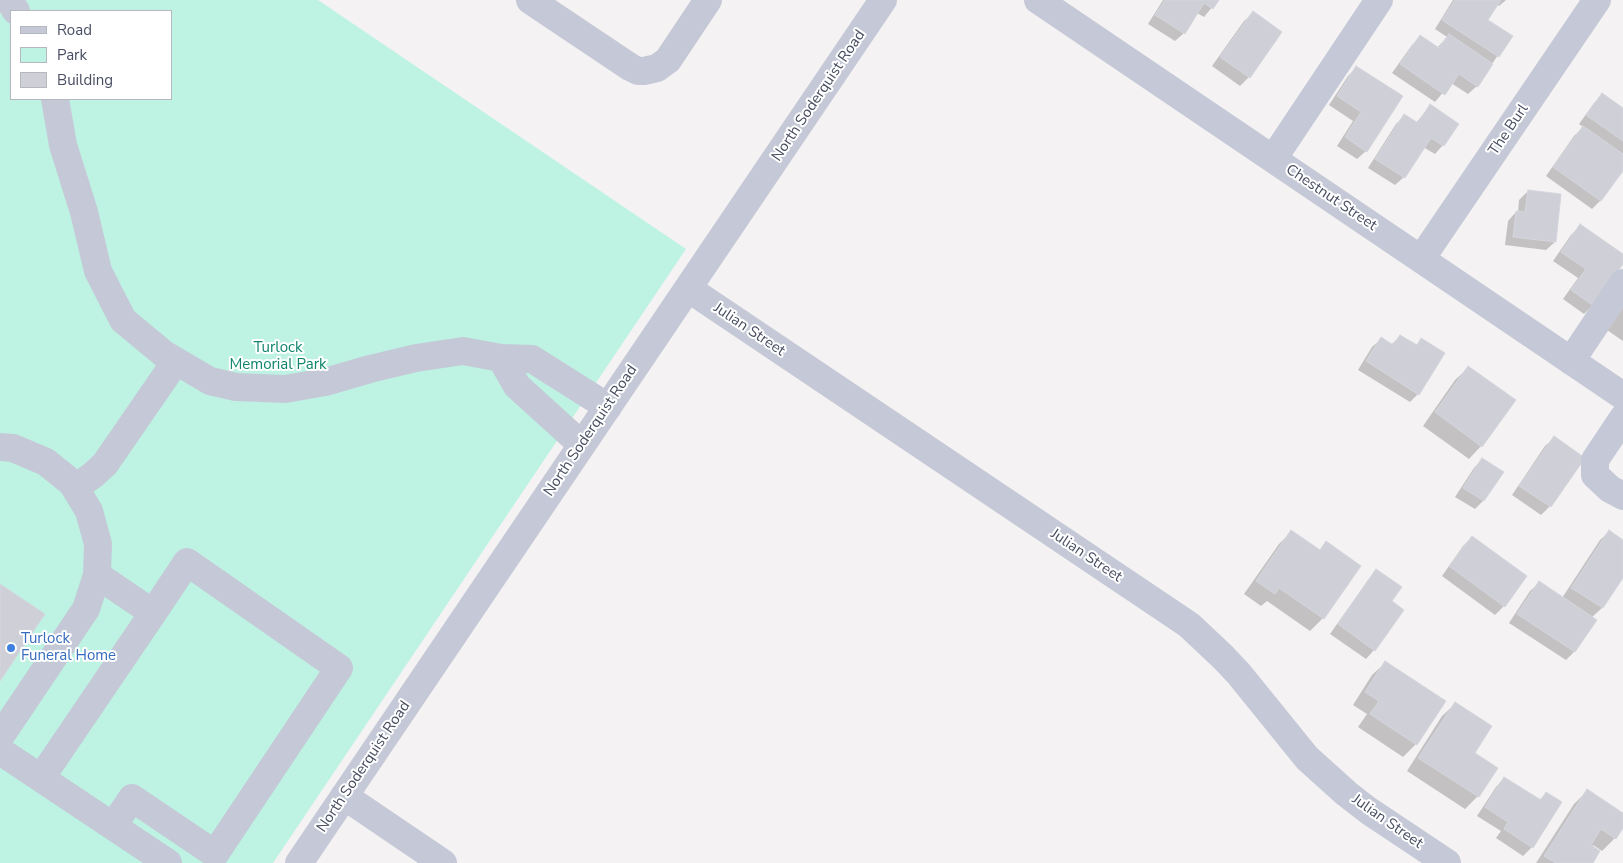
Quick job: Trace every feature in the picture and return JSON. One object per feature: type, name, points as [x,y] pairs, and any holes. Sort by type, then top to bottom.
[{"type":"street","points":[[530,0],[638,71],[657,68],[668,60],[708,0]]},
{"type":"street","name":"North Soderquist Road","points":[[299,863],[883,0]]},
{"type":"street","name":"Chestnut Street","points":[[1038,0],[1623,396]]},
{"type":"street","points":[[1273,159],[1378,0]]},
{"type":"street","name":"The Burl","points":[[1421,259],[1598,0]]},
{"type":"street","points":[[55,100],[64,145],[84,212],[98,271],[123,320],[164,354],[210,381],[236,387],[285,389],[325,382],[370,368],[416,358],[463,351],[501,358],[532,359],[608,408]]},
{"type":"street","points":[[1571,361],[1623,283]]},
{"type":"street","name":"Julian Street","points":[[689,289],[1189,625],[1224,657],[1307,758],[1369,811],[1447,863]]},
{"type":"street","points":[[501,358],[517,386],[582,445]]},
{"type":"street","points":[[75,488],[105,464],[176,361]]},
{"type":"street","points":[[1623,418],[1595,460],[1595,475],[1610,489],[1623,496]]},
{"type":"street","points":[[0,447],[13,448],[46,462],[72,483],[89,512],[98,544],[97,575],[86,609],[0,737]]},
{"type":"street","points":[[41,778],[187,562],[339,668],[215,854],[132,798],[113,826]]},
{"type":"street","points":[[97,575],[153,613]]},
{"type":"street","points":[[0,751],[168,863]]},
{"type":"street","points":[[344,796],[443,863]]},
{"type":"green space","name":"Turlock Memorial Park","points":[[0,0],[318,0],[686,249],[273,863],[0,863]]},
{"type":"building","points":[[1165,0],[1219,0],[1213,9],[1204,3],[1185,34],[1155,15]]},
{"type":"building","points":[[1455,0],[1501,0],[1488,20],[1513,36],[1499,57],[1442,20]]},
{"type":"building","points":[[1253,11],[1282,32],[1250,78],[1220,57]]},
{"type":"building","points":[[1449,34],[1493,64],[1478,87],[1459,74],[1445,95],[1400,64],[1420,35],[1439,48]]},
{"type":"building","points":[[1356,66],[1403,96],[1367,152],[1345,137],[1361,112],[1337,96]]},
{"type":"building","points":[[1602,93],[1623,108],[1623,141],[1586,115]]},
{"type":"building","points":[[1430,104],[1459,124],[1444,146],[1431,138],[1405,178],[1375,159],[1404,114],[1418,123]]},
{"type":"building","points":[[1583,126],[1623,154],[1623,171],[1601,201],[1553,167]]},
{"type":"building","points":[[1528,190],[1561,194],[1556,242],[1513,237],[1516,211],[1525,212]]},
{"type":"building","points":[[1580,224],[1623,254],[1623,264],[1594,306],[1571,290],[1586,269],[1561,252]]},
{"type":"building","points":[[1400,335],[1417,345],[1421,338],[1445,353],[1419,395],[1366,361],[1381,337],[1393,345]]},
{"type":"building","points":[[1468,366],[1516,400],[1482,447],[1435,412]]},
{"type":"building","points":[[1554,436],[1585,458],[1551,507],[1519,486]]},
{"type":"building","points":[[1482,458],[1504,472],[1484,501],[1463,488]]},
{"type":"building","points":[[1291,530],[1320,550],[1326,541],[1361,566],[1324,619],[1279,588],[1275,594],[1256,581]]},
{"type":"building","points":[[1609,530],[1623,540],[1623,578],[1603,608],[1571,588]]},
{"type":"building","points":[[1472,536],[1527,576],[1505,607],[1449,566]]},
{"type":"building","points":[[1376,569],[1402,587],[1392,601],[1404,610],[1375,651],[1338,624]]},
{"type":"building","points":[[1539,581],[1597,620],[1575,652],[1517,614]]},
{"type":"building","name":"Turlock Funeral Home","points":[[0,584],[45,614],[0,681]]},
{"type":"building","points":[[1385,661],[1446,701],[1417,745],[1370,714],[1379,701],[1365,692]]},
{"type":"building","points":[[1455,702],[1492,726],[1475,753],[1498,768],[1479,797],[1418,758]]},
{"type":"building","points":[[1504,777],[1541,800],[1546,792],[1562,802],[1533,848],[1504,829],[1508,822],[1485,807]]},
{"type":"building","points":[[1587,789],[1623,813],[1623,828],[1616,839],[1601,829],[1591,845],[1600,851],[1593,863],[1556,863],[1544,856]]},
{"type":"place","name":"Turlock Funeral Home","points":[[11,648]]}]
